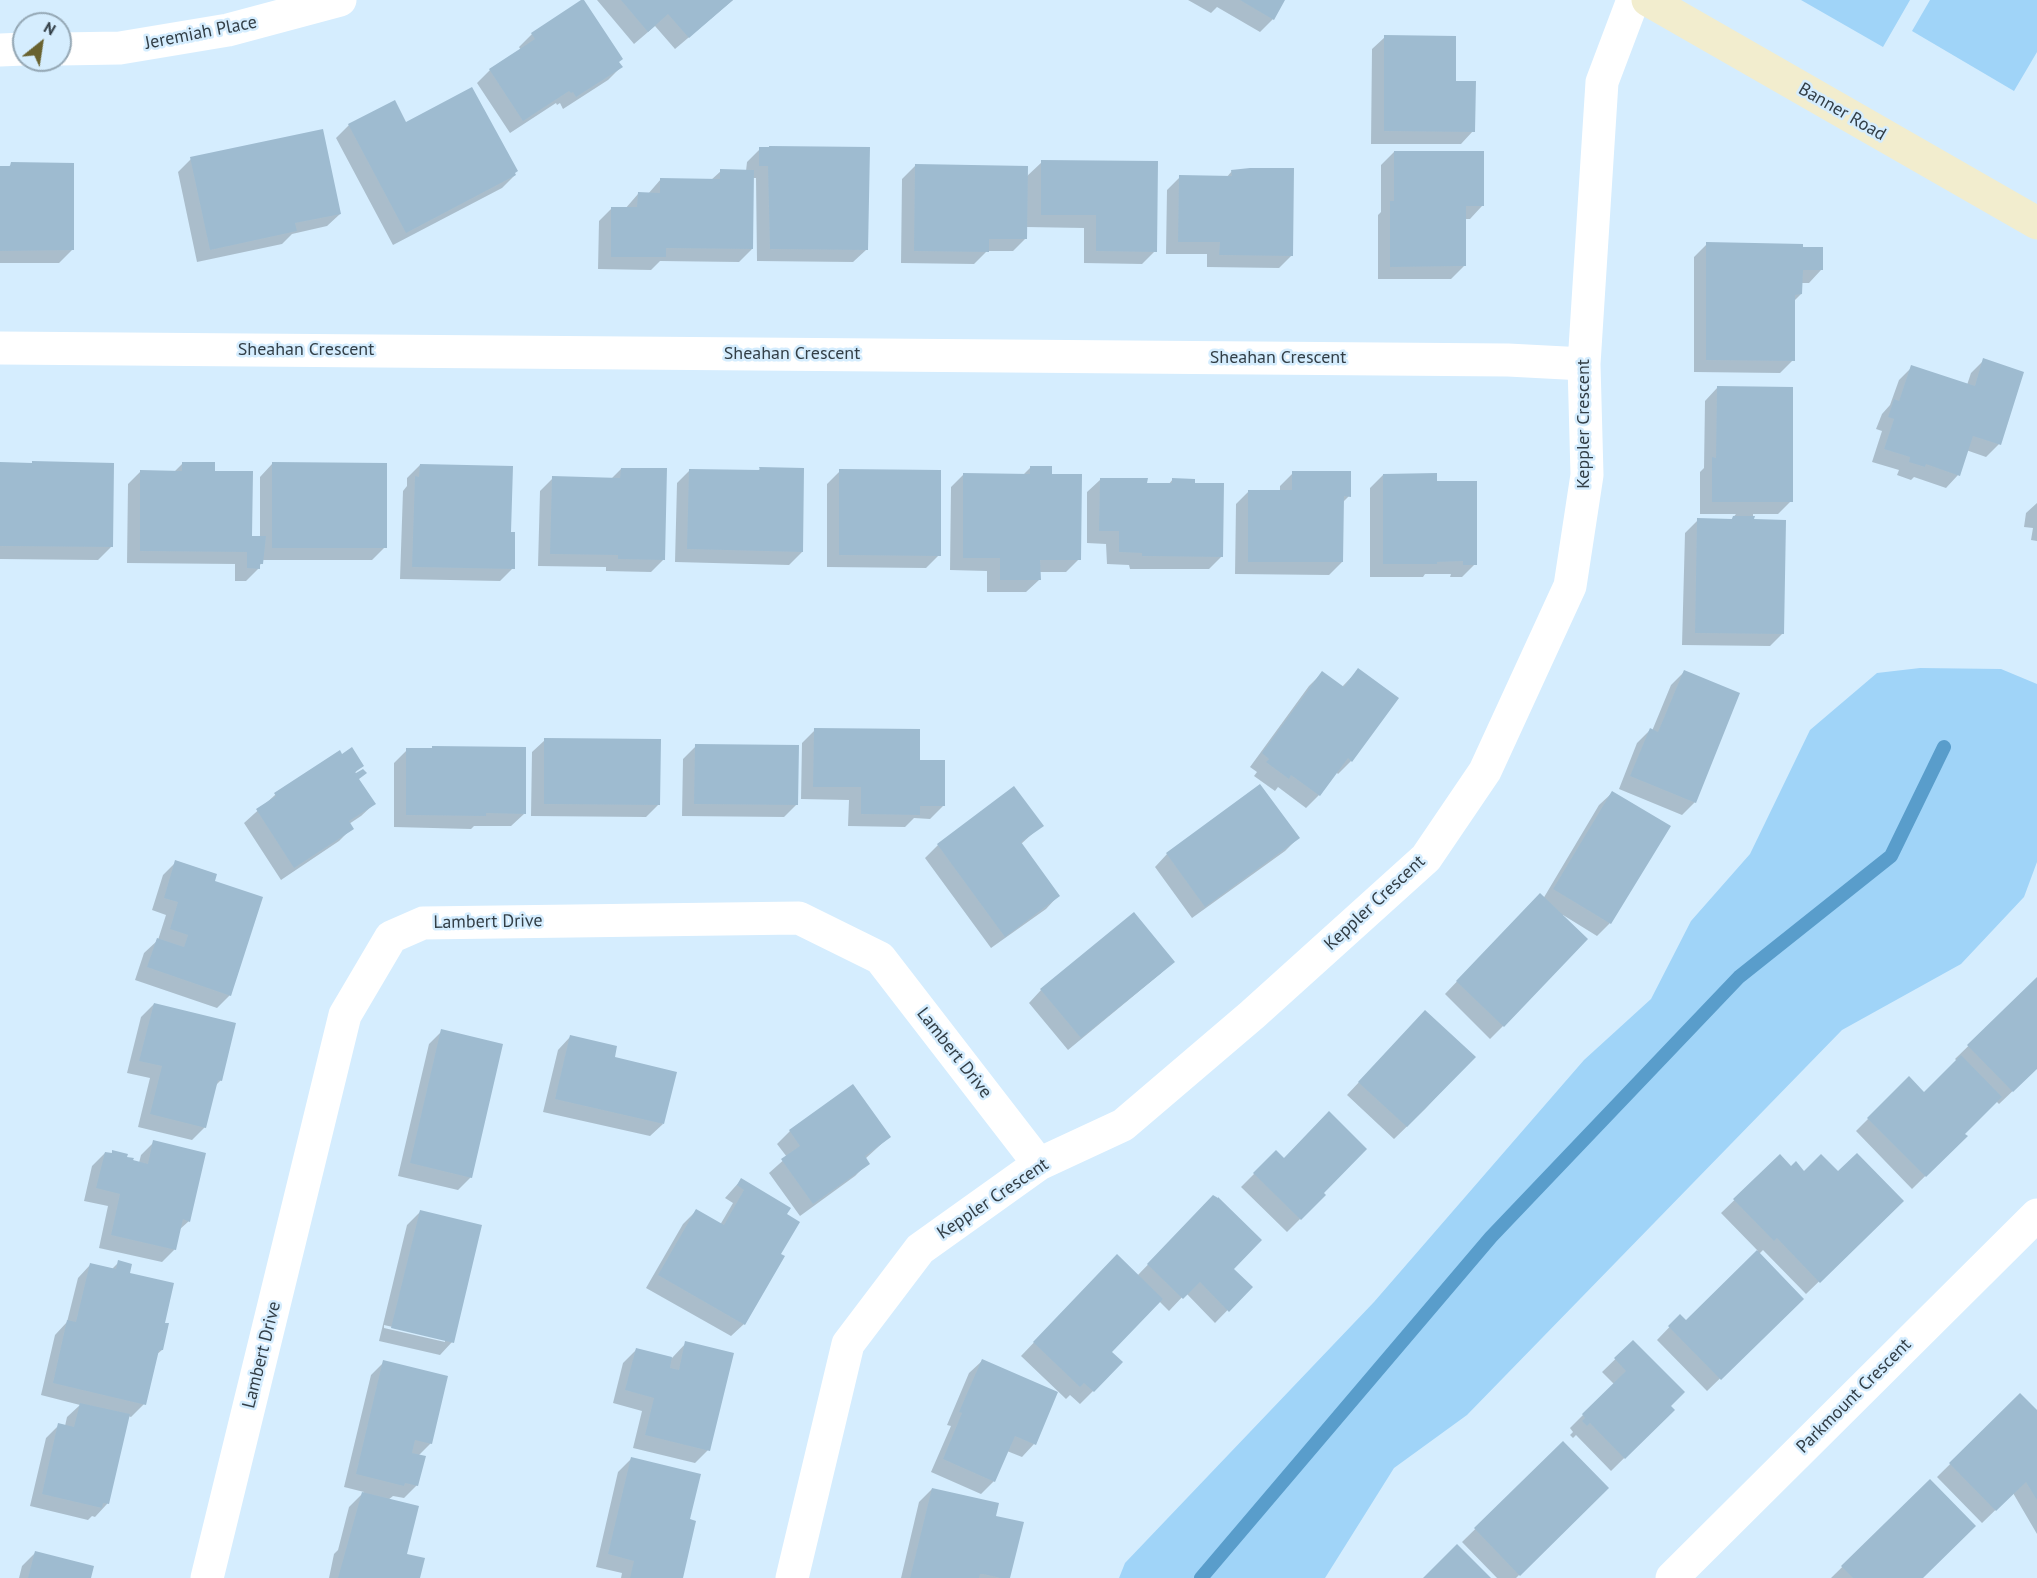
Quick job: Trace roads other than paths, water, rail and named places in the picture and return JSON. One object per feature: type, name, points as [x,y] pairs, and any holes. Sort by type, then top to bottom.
[{"type":"street","name":"Jeremiah Place","points":[[72,49],[120,48],[228,30],[340,0]]},
{"type":"street","name":"Keppler Crescent","points":[[792,1578],[848,1344],[920,1249],[1039,1164],[1123,1125],[1252,1015],[1426,858],[1485,771],[1570,586],[1587,474],[1584,364],[1602,82],[1633,0]]},
{"type":"street","name":"Banner Road","points":[[1648,0],[2037,224]]},
{"type":"street","name":"Sheahan Crescent","points":[[0,348],[1484,360],[1584,364]]},
{"type":"street","name":"Lambert Drive","points":[[207,1578],[345,1015],[391,937],[423,923],[799,918],[880,958],[1039,1164]]},
{"type":"street","name":"Parkmount Crescent","points":[[1672,1578],[2037,1215]]},
{"type":"waterway","points":[[1201,1578],[1491,1237],[1739,977],[1891,856],[1944,747]]}]
